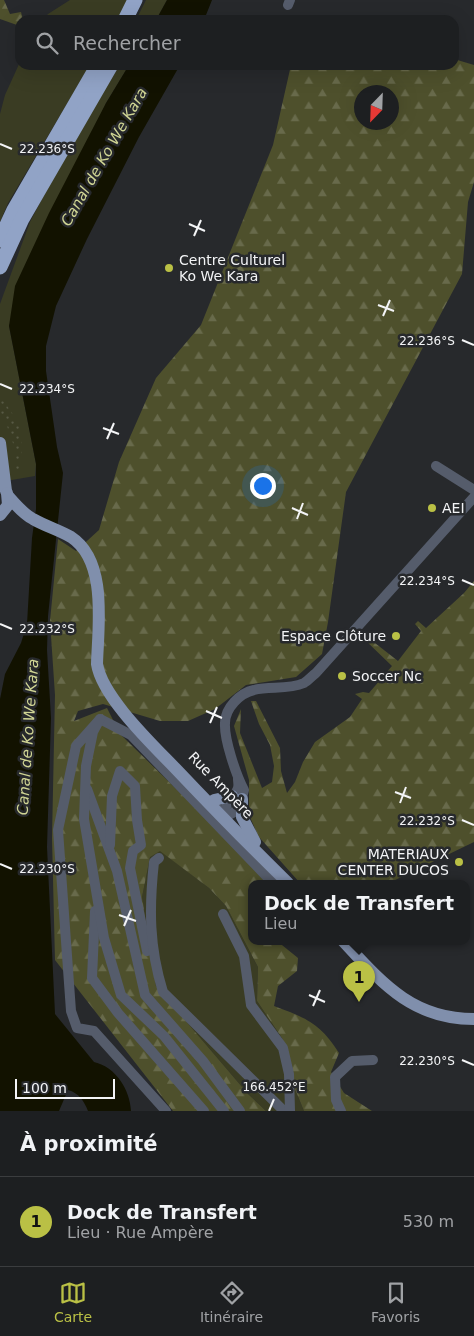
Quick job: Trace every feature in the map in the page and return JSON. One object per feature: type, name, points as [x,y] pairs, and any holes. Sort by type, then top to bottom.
[{"type":"highway","points":[[128,15],[135,0]]},
{"type":"highway","points":[[138,15],[146,0]]},
{"type":"highway","points":[[0,240],[14,210],[95,70]]},
{"type":"highway","points":[[0,267],[22,219],[107,70]]},
{"type":"main road","points":[[0,515],[8,505],[1,455]]},
{"type":"main road","points":[[5,491],[31,518]]},
{"type":"main road","points":[[0,515],[16,514],[31,518]]},
{"type":"main road","name":"Rue Ampère","points":[[31,518],[72,538],[85,550],[93,568],[98,592],[98,673],[112,697],[176,769],[255,842],[289,880]]},
{"type":"main road","name":"Rue Ampère","points":[[124,711],[158,742],[214,800],[285,880]]},
{"type":"main road","points":[[214,800],[237,798],[242,817],[255,842]]},
{"type":"main road","points":[[347,945],[385,985],[402,998],[437,1014],[461,1019],[474,1019]]},
{"type":"street","points":[[436,466],[474,490]]},
{"type":"street","points":[[228,817],[238,808],[237,798],[244,790],[238,779],[226,736],[225,723],[228,710],[236,700],[255,689],[294,686],[304,683],[316,673],[474,497]]},
{"type":"street","points":[[100,719],[92,732],[86,766],[84,819],[104,938],[121,995],[164,1036],[224,1111]]},
{"type":"street","points":[[100,719],[131,735],[270,880]]},
{"type":"street","points":[[100,719],[76,746],[58,830],[71,1012],[77,1028],[94,1031],[166,1111]]},
{"type":"street","points":[[109,849],[112,796],[120,771],[135,786],[141,845],[133,851],[130,868],[151,972],[158,976]]},
{"type":"street","points":[[86,785],[118,871],[145,994],[203,1060],[240,1111]]},
{"type":"street","points":[[159,858],[154,862],[150,912],[151,939],[163,992],[284,1111]]},
{"type":"street","points":[[96,888],[92,978],[118,1013],[204,1111]]},
{"type":"street","points":[[223,914],[244,956],[251,1005],[283,1048],[289,1074],[290,1111]]},
{"type":"street","points":[[341,1111],[336,1100],[335,1077],[352,1061],[373,1060]]},
{"type":"green space","points":[[0,0],[4,0],[10,14],[21,12],[22,15],[15,15],[15,24],[0,19]]},
{"type":"green space","points":[[70,0],[135,0],[122,15],[48,14]]},
{"type":"green space","points":[[146,0],[167,0],[159,15],[138,15]]},
{"type":"green space","points":[[459,60],[474,65],[474,182],[468,202],[462,274],[346,492],[322,654],[296,677],[246,685],[215,709],[188,721],[160,721],[103,704],[78,711],[74,721],[107,708],[120,734],[248,859],[265,880],[248,880],[248,945],[282,945],[298,958],[297,971],[278,986],[274,1006],[304,1018],[319,1028],[339,1053],[331,1072],[344,1093],[372,1111],[304,1111],[295,1089],[282,1038],[257,1001],[258,967],[226,906],[209,888],[160,851],[150,857],[142,897],[156,986],[248,1094],[266,1111],[173,1111],[55,960],[52,838],[55,695],[50,621],[58,539],[76,551],[99,530],[119,462],[156,378],[201,325],[273,145],[290,70],[459,70]]},
{"type":"green space","points":[[16,70],[87,70],[8,203],[0,222],[0,114],[5,95]]},
{"type":"green space","points":[[109,70],[126,70],[106,103],[9,326],[36,464],[35,476],[0,482],[0,304],[30,222]]},
{"type":"green space","points":[[0,397],[10,410],[20,429],[21,460],[20,467],[14,477],[15,449],[6,423],[0,416]]},
{"type":"green space","points":[[474,581],[474,842],[395,880],[297,880],[259,837],[249,815],[249,780],[234,726],[241,709],[240,733],[262,788],[272,782],[274,766],[270,745],[259,724],[251,701],[256,701],[280,748],[281,771],[287,793],[295,782],[303,762],[315,742],[350,717],[362,699],[355,694],[369,693],[392,666],[364,639],[366,636],[398,661],[421,631],[415,624],[418,621],[426,628],[464,593]]},
{"type":"green space","points":[[160,850],[209,888],[226,906],[258,967],[257,1001],[282,1038],[295,1089],[304,1111],[266,1111],[248,1094],[156,986],[142,897],[150,856]]},
{"type":"water","points":[[167,0],[212,0],[206,15],[159,15]]},
{"type":"water","name":"Canal de Ko We Kara","points":[[126,70],[177,70],[139,137],[87,239],[56,306],[46,346],[46,371],[57,447],[63,473],[48,616],[47,650],[51,718],[47,847],[55,1014],[94,1062],[109,1069],[120,1080],[128,1095],[131,1111],[88,1111],[81,1098],[68,1090],[59,1111],[0,1111],[0,699],[5,674],[21,643],[27,624],[32,538],[36,509],[36,464],[9,326],[15,286],[49,213],[106,103]]},
{"type":"place","name":"Centre Culturel Ko We Kara","points":[[169,268]]},
{"type":"place","name":"AEI","points":[[432,508]]},
{"type":"place","name":"Espace Clôture","points":[[396,636]]},
{"type":"place","name":"Soccer Nc","points":[[342,676]]},
{"type":"place","name":"MATERIAUX CENTER DUCOS","points":[[459,862]]},
{"type":"place","name":"Dock de Transfert","points":[[359,1002]]}]
